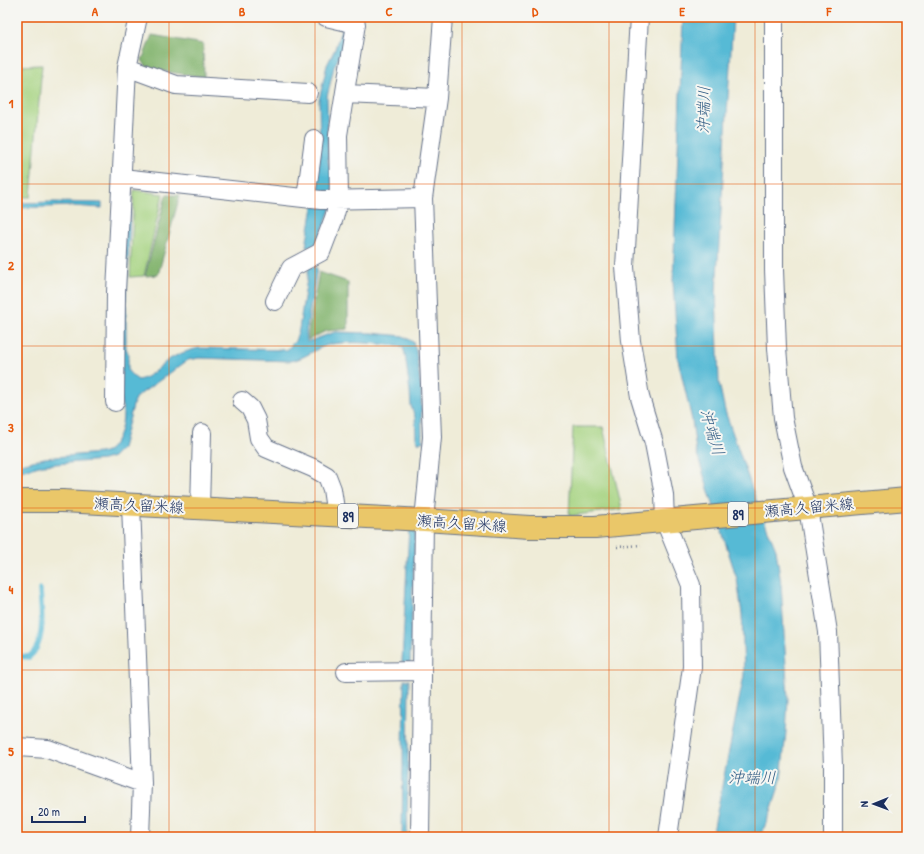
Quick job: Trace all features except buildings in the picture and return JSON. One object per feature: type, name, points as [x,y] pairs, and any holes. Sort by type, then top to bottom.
[{"type":"main road","name":"瀬高久留米線","points":[[17,501],[62,501],[200,508],[529,527],[595,527],[907,499]]},
{"type":"street","points":[[115,402],[116,292],[127,67],[138,17]]},
{"type":"street","points":[[275,301],[291,268],[321,252],[334,218],[339,199],[338,135],[356,24],[326,17]]},
{"type":"street","points":[[420,837],[424,520],[432,437],[423,198],[437,98],[443,17]]},
{"type":"street","points":[[639,17],[625,267],[631,341],[640,397],[654,443],[664,495],[691,586],[692,667],[668,837]]},
{"type":"street","points":[[774,17],[774,270],[777,348],[783,418],[792,467],[828,632],[833,766],[833,837]]},
{"type":"street","points":[[127,67],[176,85],[308,93]]},
{"type":"street","points":[[345,94],[437,98]]},
{"type":"street","points":[[306,198],[314,139]]},
{"type":"street","points":[[122,178],[306,198],[423,198]]},
{"type":"street","points":[[242,401],[250,408],[256,420],[259,438],[266,448],[313,468],[327,476],[332,489],[336,516]]},
{"type":"street","points":[[200,508],[202,433]]},
{"type":"street","points":[[131,505],[142,783],[140,837]]},
{"type":"street","points":[[346,672],[421,671]]},
{"type":"street","points":[[17,747],[48,749],[142,783]]},
{"type":"green space","points":[[152,35],[203,44],[204,77],[148,69],[142,60]]},
{"type":"green space","points":[[42,65],[31,197],[17,197],[17,66]]},
{"type":"green space","points":[[134,190],[163,194],[144,276],[130,277]]},
{"type":"green space","points":[[166,195],[180,195],[158,275],[145,276]]},
{"type":"green space","points":[[319,272],[348,282],[348,329],[326,331],[308,340],[308,332]]},
{"type":"green space","points":[[573,427],[603,427],[622,509],[569,516]]},
{"type":"water","name":"沖端川","points":[[683,17],[733,17],[716,292],[719,383],[725,411],[755,497],[776,550],[781,584],[788,699],[781,780],[770,814],[760,837],[712,837],[744,675],[742,614],[737,579],[696,451],[692,420],[678,359],[673,282]]},
{"type":"water","points":[[342,26],[349,35],[334,67],[327,97],[328,160],[333,188],[332,191],[315,191],[320,155],[319,100],[327,65],[335,49]]},
{"type":"water","points":[[125,192],[131,192],[126,301],[126,348],[128,353],[128,371],[134,377],[138,380],[142,379],[175,356],[199,348],[287,350],[295,341],[299,329],[309,266],[317,268],[306,332],[307,342],[335,332],[403,336],[413,342],[416,351],[421,389],[422,439],[424,441],[419,443],[416,438],[415,417],[411,406],[403,347],[344,343],[328,345],[301,358],[291,361],[199,358],[188,360],[135,398],[122,448],[113,457],[103,460],[43,465],[17,472],[17,465],[44,458],[104,452],[111,448],[120,431],[123,419],[121,403]]},
{"type":"water","points":[[17,203],[102,203],[102,208],[73,206],[17,208]]},
{"type":"water","points":[[313,207],[331,207],[316,248],[306,246]]},
{"type":"water","points":[[409,527],[415,530],[410,663],[402,662]]},
{"type":"water","points":[[404,680],[409,680],[407,837],[402,837]]},
{"type":"waterway","points":[[17,656],[29,657],[35,651],[41,635],[42,616],[40,590]]}]
